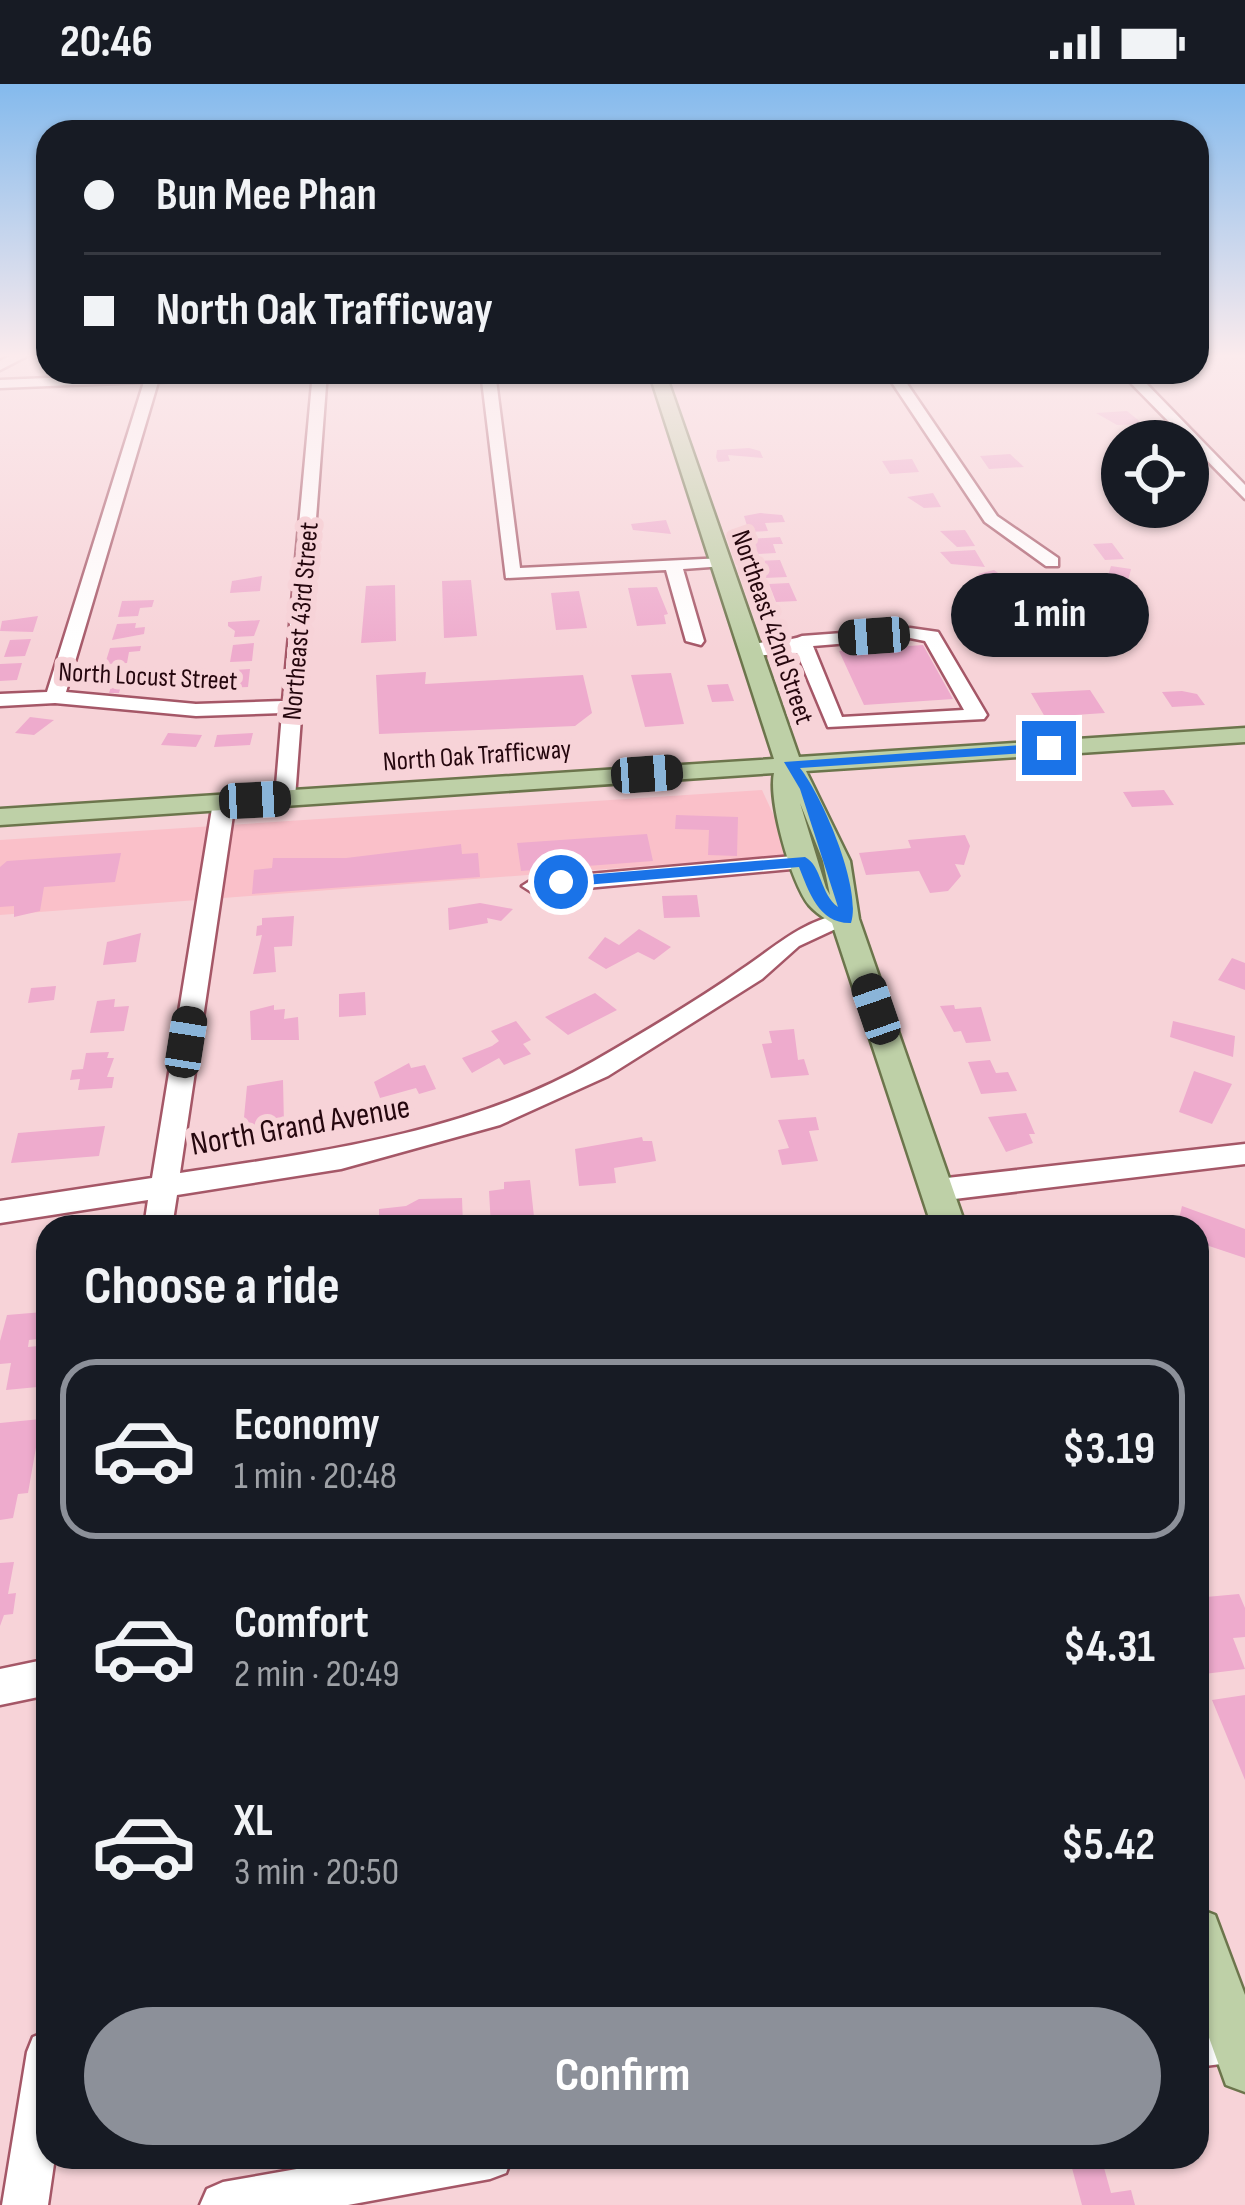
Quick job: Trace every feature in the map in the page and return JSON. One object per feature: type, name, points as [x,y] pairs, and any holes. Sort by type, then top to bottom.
[{"type":"main road","name":"Northeast 42nd Street","points":[[683,452],[789,765]]},
{"type":"main road","name":"North Oak Trafficway","points":[[0,817],[1245,735]]},
{"type":"main road","points":[[789,765],[783,790],[805,862],[821,902],[845,919]]},
{"type":"main road","points":[[789,765],[808,788],[848,899],[845,919],[946,1215]]},
{"type":"main road","points":[[1209,1974],[1231,2048]]},
{"type":"street","points":[[55,697],[130,452]]},
{"type":"street","name":"Northeast 43rd Street","points":[[285,798],[314,452]]},
{"type":"street","points":[[498,452],[512,574],[718,562]]},
{"type":"street","points":[[946,452],[991,518],[1052,562]]},
{"type":"street","points":[[1204,452],[1245,494]]},
{"type":"street","points":[[673,565],[694,641]]},
{"type":"street","points":[[910,633],[932,636],[977,715],[960,716],[835,724],[802,641],[910,633]]},
{"type":"street","points":[[749,650],[804,647]]},
{"type":"street","name":"North Locust Street","points":[[0,700],[55,697],[196,710],[293,707]]},
{"type":"street","points":[[960,716],[979,752]]},
{"type":"street","points":[[159,1215],[224,802]]},
{"type":"street","points":[[533,886],[805,862]]},
{"type":"street","name":"North Grand Avenue","points":[[0,1212],[354,1156],[491,1118],[599,1070],[754,973],[791,941],[845,919]]},
{"type":"street","points":[[938,1190],[1245,1154]]},
{"type":"street","points":[[0,1687],[36,1680]]},
{"type":"street","points":[[26,2205],[36,2135]]},
{"type":"street","points":[[223,2205],[423,2169]]},
{"type":"shaded area","points":[[762,790],[792,855],[0,915],[0,840]]},
{"type":"building","points":[[717,452],[760,452],[763,458],[728,455],[730,461],[718,462]]},
{"type":"building","points":[[1010,454],[1024,467],[989,469],[980,456]]},
{"type":"building","points":[[912,459],[919,472],[890,474],[882,461]]},
{"type":"building","points":[[933,493],[941,507],[924,508],[907,497]]},
{"type":"building","points":[[782,515],[785,522],[765,523],[768,531],[749,532],[744,516]]},
{"type":"building","points":[[666,520],[671,534],[633,530],[631,524]]},
{"type":"building","points":[[965,530],[975,546],[957,547],[940,531]]},
{"type":"building","points":[[780,537],[783,544],[773,544],[776,553],[757,554],[751,539]]},
{"type":"building","points":[[1112,543],[1124,559],[1105,560],[1093,544]]},
{"type":"building","points":[[975,550],[985,567],[951,564],[940,552]]},
{"type":"building","points":[[780,560],[787,577],[765,578],[759,561]]},
{"type":"building","points":[[1111,566],[1131,569],[1127,585],[1106,582]]},
{"type":"building","points":[[994,570],[1016,586],[1000,590],[978,574]]},
{"type":"building","points":[[262,576],[260,591],[230,593],[232,581]]},
{"type":"building","points":[[471,580],[477,636],[444,638],[442,581]]},
{"type":"building","points":[[789,583],[797,601],[776,602],[769,584]]},
{"type":"building","points":[[395,585],[396,641],[361,643],[366,586]]},
{"type":"building","points":[[1103,586],[1115,594],[1084,602],[1072,593]]},
{"type":"building","points":[[657,587],[668,614],[664,615],[666,624],[637,626],[628,588]]},
{"type":"building","points":[[579,591],[587,628],[556,630],[551,593]]},
{"type":"building","points":[[1024,591],[1062,591],[1066,600],[1048,601],[1051,608],[1032,608]]},
{"type":"building","points":[[154,600],[152,607],[140,608],[138,616],[118,617],[122,601]]},
{"type":"building","points":[[38,616],[33,632],[0,631],[2,621]]},
{"type":"building","points":[[260,620],[254,636],[234,637],[235,631],[228,626],[228,622]]},
{"type":"building","points":[[1058,621],[1069,637],[1004,642],[994,625]]},
{"type":"building","points":[[136,623],[135,628],[145,627],[144,634],[112,640],[117,624]]},
{"type":"building","points":[[31,639],[25,656],[4,657],[10,640]]},
{"type":"building","points":[[254,643],[252,661],[230,662],[233,645]]},
{"type":"building","points":[[923,645],[953,699],[864,705],[839,651]]},
{"type":"building","points":[[141,646],[140,651],[129,652],[127,663],[105,664],[110,648]]},
{"type":"building","points":[[22,663],[17,680],[0,681],[0,664]]},
{"type":"building","points":[[250,669],[248,687],[226,688],[227,683],[217,683],[219,671]]},
{"type":"building","points":[[125,672],[119,693],[95,686],[103,673]]},
{"type":"building","points":[[426,672],[425,684],[583,675],[592,713],[575,726],[379,734],[376,675]]},
{"type":"building","points":[[671,673],[684,724],[645,727],[631,675]]},
{"type":"building","points":[[728,684],[734,701],[712,702],[707,685]]},
{"type":"building","points":[[1090,690],[1105,713],[1045,717],[1031,693]]},
{"type":"building","points":[[1162,692],[1197,694],[1205,705],[1172,707]]},
{"type":"building","points":[[30,717],[54,720],[34,735],[15,733]]},
{"type":"building","points":[[168,733],[202,735],[196,747],[161,745]]},
{"type":"building","points":[[253,733],[250,745],[214,747],[217,735]]},
{"type":"building","points":[[1164,790],[1174,805],[1132,807],[1123,792]]},
{"type":"building","points":[[676,815],[738,817],[737,856],[708,855],[709,830],[675,829]]},
{"type":"building","points":[[647,834],[653,861],[521,871],[517,843]]},
{"type":"building","points":[[965,835],[970,846],[964,865],[955,864],[961,876],[948,891],[930,893],[919,871],[866,875],[859,853],[911,848],[908,840]]},
{"type":"building","points":[[461,844],[462,854],[478,853],[480,877],[252,894],[254,870],[272,868],[273,858],[346,858]]},
{"type":"building","points":[[121,853],[115,882],[44,887],[40,911],[14,917],[14,906],[0,907],[0,867],[7,861]]},
{"type":"building","points":[[697,895],[700,917],[664,918],[662,896]]},
{"type":"building","points":[[480,903],[513,909],[501,921],[487,918],[488,923],[449,930],[448,908]]},
{"type":"building","points":[[294,916],[292,946],[274,947],[276,972],[253,974],[262,935],[256,936],[257,926],[262,925],[262,918]]},
{"type":"building","points":[[639,929],[671,947],[654,960],[638,952],[606,969],[588,958],[605,937],[619,945]]},
{"type":"building","points":[[141,933],[136,962],[103,965],[107,942]]},
{"type":"building","points":[[1232,958],[1245,963],[1245,990],[1218,980]]},
{"type":"building","points":[[56,986],[54,1000],[28,1003],[31,988]]},
{"type":"building","points":[[365,992],[366,1015],[339,1017],[339,994]]},
{"type":"building","points":[[595,993],[617,1010],[568,1035],[545,1017]]},
{"type":"building","points":[[115,999],[114,1007],[129,1006],[124,1031],[90,1033],[97,1001]]},
{"type":"building","points":[[274,1005],[274,1010],[285,1009],[284,1019],[298,1017],[299,1040],[251,1040],[250,1011]]},
{"type":"building","points":[[954,1005],[955,1009],[981,1007],[991,1041],[966,1043],[961,1031],[954,1032],[940,1006]]},
{"type":"building","points":[[516,1021],[531,1040],[523,1044],[531,1054],[504,1065],[499,1058],[472,1073],[462,1058],[492,1046],[499,1041],[491,1031]]},
{"type":"building","points":[[1173,1021],[1235,1036],[1233,1057],[1170,1037]]},
{"type":"building","points":[[794,1029],[798,1060],[804,1059],[809,1075],[771,1078],[762,1044],[772,1043],[769,1031]]},
{"type":"building","points":[[109,1052],[107,1058],[114,1058],[107,1077],[114,1077],[112,1088],[78,1090],[80,1079],[70,1080],[72,1070],[83,1069],[86,1053]]},
{"type":"building","points":[[990,1060],[996,1073],[1008,1072],[1017,1091],[981,1094],[968,1062]]},
{"type":"building","points":[[409,1063],[411,1068],[425,1065],[436,1089],[419,1094],[416,1088],[380,1098],[374,1082]]},
{"type":"building","points":[[1194,1071],[1232,1084],[1212,1124],[1179,1112]]},
{"type":"building","points":[[283,1080],[284,1125],[243,1128],[247,1086]]},
{"type":"building","points":[[1026,1113],[1035,1134],[1029,1134],[1033,1143],[1006,1152],[988,1117]]},
{"type":"building","points":[[816,1117],[819,1130],[809,1131],[818,1161],[782,1165],[778,1150],[789,1148],[778,1120]]},
{"type":"building","points":[[105,1126],[99,1156],[11,1163],[18,1133]]},
{"type":"building","points":[[642,1137],[652,1141],[656,1161],[614,1168],[616,1183],[579,1186],[575,1149]]},
{"type":"building","points":[[530,1180],[534,1215],[490,1215],[489,1191],[504,1189],[504,1182]]},
{"type":"building","points":[[462,1198],[463,1215],[379,1215],[379,1209],[406,1206],[419,1199]]},
{"type":"building","points":[[1182,1206],[1207,1215],[1180,1215]]},
{"type":"building","points":[[1209,1216],[1245,1229],[1245,1258],[1209,1246]]},
{"type":"building","points":[[36,1313],[36,1339],[29,1340],[28,1347],[36,1346],[36,1387],[6,1390],[11,1363],[0,1364],[0,1341],[7,1315]]},
{"type":"building","points":[[36,1419],[28,1493],[18,1494],[13,1518],[0,1520],[0,1423]]},
{"type":"building","points":[[14,1562],[8,1594],[16,1593],[13,1614],[4,1615],[0,1626],[0,1563]]},
{"type":"building","points":[[1239,1594],[1245,1608],[1245,1637],[1233,1638],[1245,1669],[1209,1673],[1209,1597]]},
{"type":"building","points":[[1245,1695],[1245,1780],[1212,1700]]},
{"type":"building","points":[[1072,2169],[1104,2169],[1111,2193],[1131,2190],[1135,2205],[1082,2205]]},
{"type":"route","points":[[561,882],[805,862],[821,902],[845,919],[848,899],[808,788],[789,765],[1049,748]]}]
